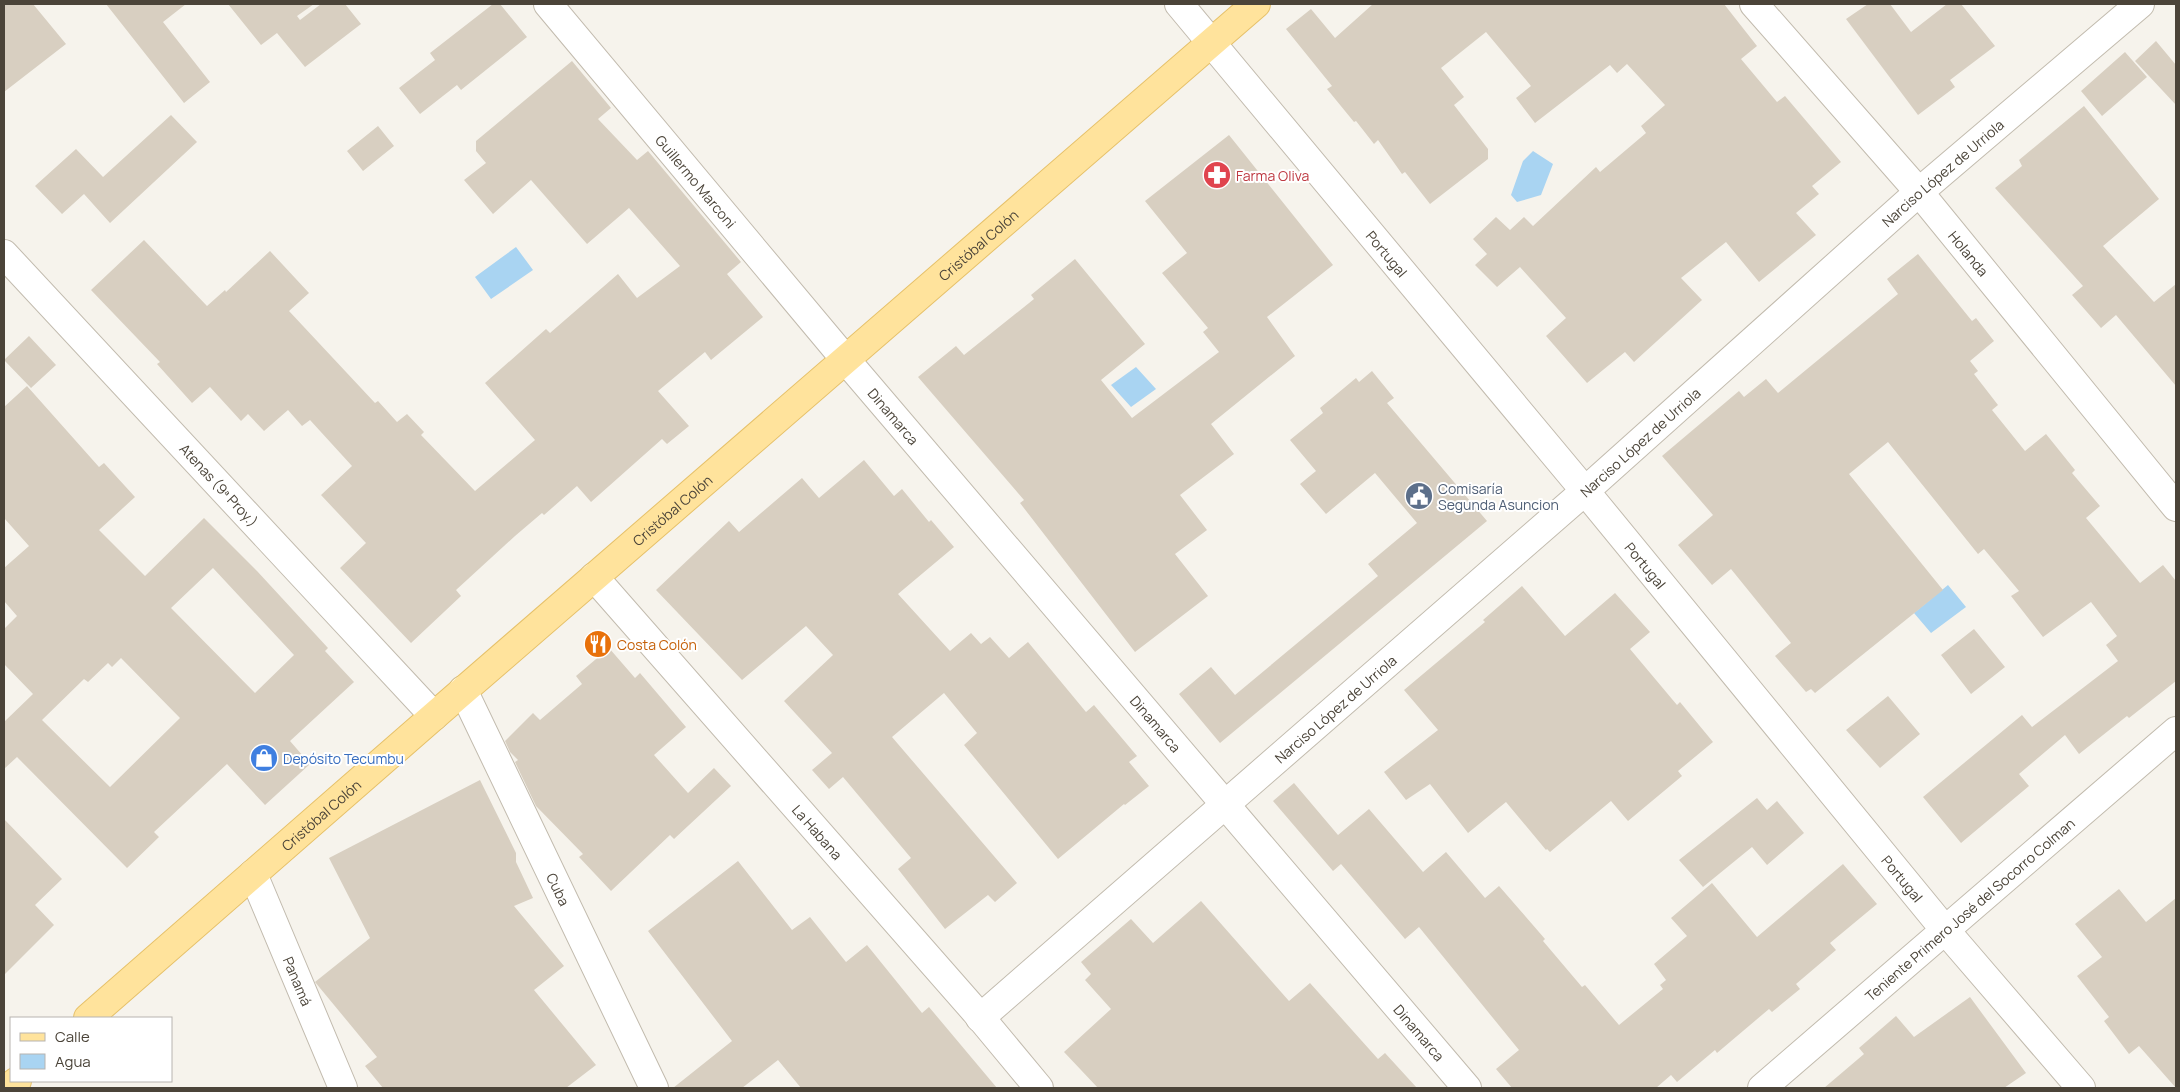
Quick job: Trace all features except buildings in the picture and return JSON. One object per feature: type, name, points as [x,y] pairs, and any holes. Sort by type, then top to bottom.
[{"type":"main road","name":"Cristóbal Colón","points":[[89,1017],[463,690],[1256,4]]},
{"type":"street","name":"Guillermo Marconi","points":[[548,4],[846,359]]},
{"type":"street","name":"Portugal","points":[[1179,4],[1585,491],[1945,930],[2081,1088]]},
{"type":"street","name":"Holanda","points":[[1754,4],[1919,192],[2176,507]]},
{"type":"street","name":"Narciso López de Urriola","points":[[980,1018],[1585,491],[1919,192],[2140,4]]},
{"type":"street","name":"Atenas (9ª Proy.)","points":[[4,254],[434,716]]},
{"type":"street","name":"Dinamarca","points":[[846,359],[1467,1088]]},
{"type":"street","name":"La Habana","points":[[594,577],[1039,1088]]},
{"type":"street","name":"Cuba","points":[[463,690],[654,1088]]},
{"type":"street","name":"Teniente Primero José del Socorro Colman","points":[[1762,1088],[2176,731]]},
{"type":"street","name":"Panamá","points":[[253,874],[343,1088]]},
{"type":"water","points":[[1533,151],[1553,164],[1541,195],[1517,202],[1511,195],[1523,161]]},
{"type":"water","points":[[516,247],[533,270],[491,299],[475,277]]},
{"type":"water","points":[[1136,367],[1156,389],[1131,407],[1111,385]]},
{"type":"water","points":[[1948,585],[1966,607],[1931,633],[1914,613]]},
{"type":"place","name":"Farma Oliva","points":[[1217,175]]},
{"type":"place","name":"Comisaría Segunda Asuncion","points":[[1419,496]]},
{"type":"place","name":"Costa Colón","points":[[598,644]]},
{"type":"place","name":"Depósito Tecumbu","points":[[264,758]]}]
